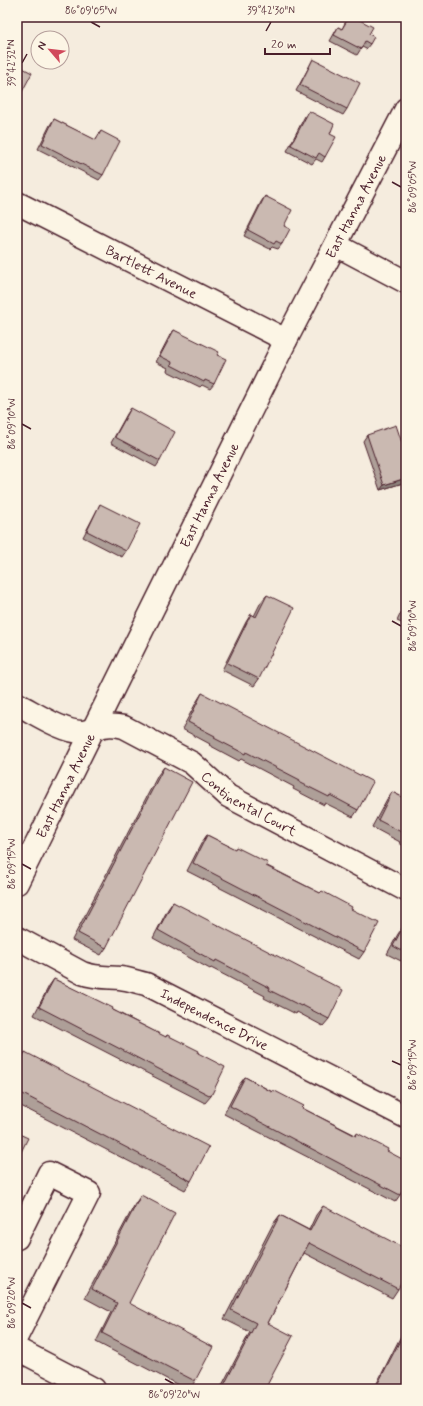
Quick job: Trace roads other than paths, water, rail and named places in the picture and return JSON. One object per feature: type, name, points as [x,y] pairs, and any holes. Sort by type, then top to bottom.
[{"type":"street","name":"East Hanna Avenue","points":[[17,883],[286,340],[406,109]]},
{"type":"street","name":"Bartlett Avenue","points":[[17,203],[286,340]]},
{"type":"street","points":[[336,245],[406,282]]},
{"type":"street","name":"Continental Court","points":[[17,704],[61,727],[72,731],[87,732],[113,725],[124,727],[192,763],[228,796],[406,890]]},
{"type":"street","name":"Independence Drive","points":[[17,938],[90,976],[99,978],[125,979],[146,984],[406,1117]]},
{"type":"street","points":[[17,1238],[49,1173],[89,1193],[24,1304],[17,1336]]},
{"type":"street","points":[[17,1349],[94,1389]]}]
